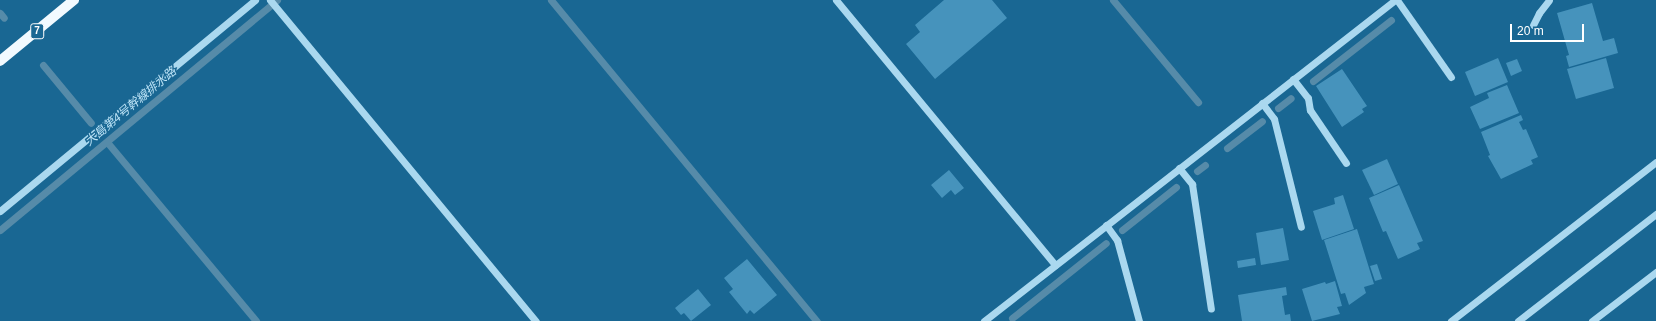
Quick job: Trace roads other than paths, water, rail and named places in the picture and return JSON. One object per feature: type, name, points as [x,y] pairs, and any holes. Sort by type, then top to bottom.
[{"type":"main road","name":"7","points":[[0,62],[74,0]]},
{"type":"street","points":[[0,210],[255,0]]},
{"type":"street","points":[[270,0],[536,321]]},
{"type":"street","points":[[836,0],[1056,265]]},
{"type":"street","points":[[984,321],[1396,0],[1451,77]]},
{"type":"street","points":[[1533,25],[1538,13],[1549,0]]},
{"type":"street","points":[[1293,79],[1308,98],[1310,110],[1346,163]]},
{"type":"street","points":[[1262,103],[1274,119],[1300,227]]},
{"type":"street","points":[[1451,321],[1656,162]]},
{"type":"street","points":[[1179,168],[1192,184],[1211,309]]},
{"type":"street","points":[[1518,321],[1656,214]]},
{"type":"street","points":[[1106,225],[1117,240],[1139,321]]},
{"type":"street","points":[[1592,321],[1656,272]]},
{"type":"street","points":[[994,313],[997,321]]},
{"type":"waterway","name":"大島第4号幹線排水路","points":[[0,230],[277,0]]},
{"type":"waterway","points":[[551,0],[817,321]]},
{"type":"waterway","points":[[1113,0],[1198,102]]},
{"type":"waterway","points":[[0,13],[4,18]]},
{"type":"waterway","points":[[1313,81],[1391,20]]},
{"type":"waterway","points":[[43,65],[91,123]]},
{"type":"waterway","points":[[1278,108],[1291,98]]},
{"type":"waterway","points":[[1227,148],[1262,121]]},
{"type":"waterway","points":[[107,142],[256,321]]},
{"type":"waterway","points":[[1197,171],[1205,165]]},
{"type":"waterway","points":[[1122,230],[1176,187]]},
{"type":"waterway","points":[[1012,318],[1106,243]]}]
